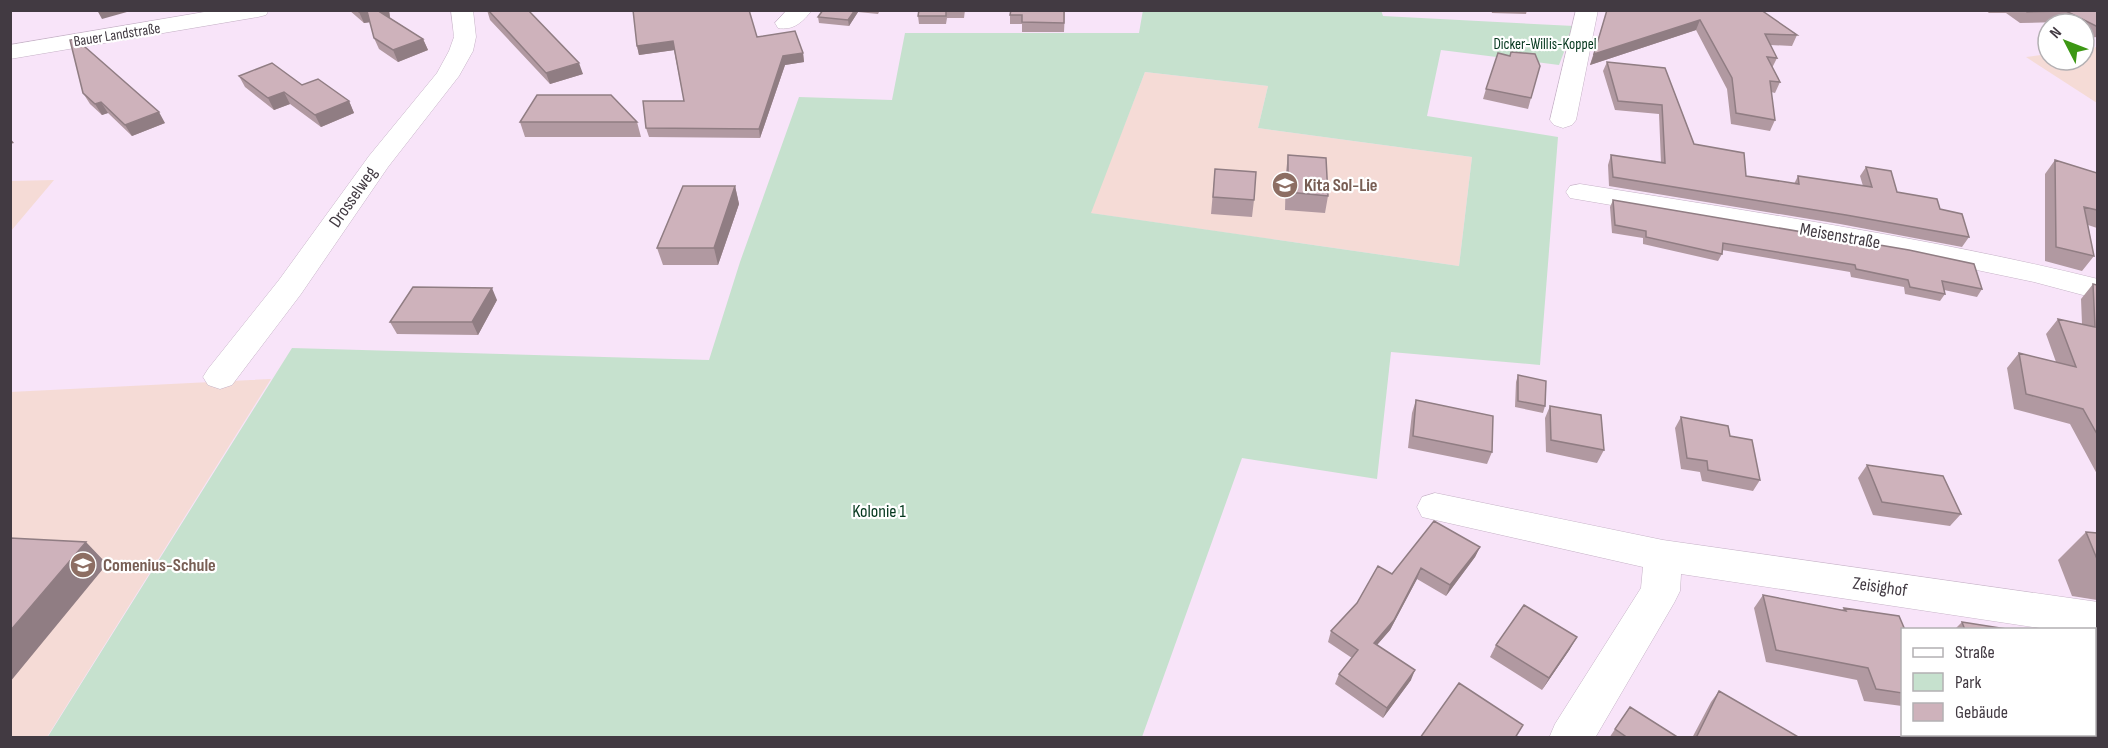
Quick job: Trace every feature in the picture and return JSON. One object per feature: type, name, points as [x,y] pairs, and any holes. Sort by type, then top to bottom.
[{"type":"street","name":"Bauer Landstraße","points":[[10,52],[258,10]]},
{"type":"street","name":"Drosselweg","points":[[220,377],[290,287],[378,162],[447,76],[461,51],[465,37],[462,10]]},
{"type":"street","points":[[1563,120],[1587,10]]},
{"type":"street","name":"Meisenstraße","points":[[1580,192],[1885,243],[2029,272],[2097,289]]},
{"type":"street","name":"Zeisighof","points":[[1434,507],[1663,556],[2097,619]]},
{"type":"street","points":[[1571,738],[1660,591],[1663,556]]},
{"type":"shaded area","points":[[2096,47],[2097,103],[2049,72],[2096,72]]},
{"type":"shaded area","points":[[2036,56],[2036,63],[2026,57]]},
{"type":"shaded area","name":"Kita Sol-Lie","points":[[1145,72],[1268,86],[1258,128],[1472,157],[1459,266],[1090,213]]},
{"type":"shaded area","points":[[54,180],[11,231],[11,181]]},
{"type":"shaded area","name":"Comenius-Schule","points":[[271,379],[47,737],[11,737],[10,392]]},
{"type":"green space","name":"Kolonie 1","points":[[1143,10],[1381,10],[1383,16],[1574,26],[1559,65],[1441,50],[1427,116],[1558,137],[1540,365],[1391,352],[1377,479],[1242,458],[1142,737],[47,738],[292,348],[709,360],[740,262],[799,97],[892,100],[905,33],[1139,33]],"holes":[[[1145,72],[1268,86],[1258,128],[1472,157],[1459,266],[1091,213]]]},
{"type":"building","points":[[357,10],[377,10],[423,39],[393,50],[374,38],[367,11]]},
{"type":"building","points":[[488,10],[528,10],[579,63],[546,73]]},
{"type":"building","points":[[633,10],[749,10],[757,37],[795,31],[803,53],[783,56],[759,129],[646,128],[643,101],[684,101],[673,41],[637,46]]},
{"type":"building","points":[[823,10],[855,10],[848,20],[818,17]]},
{"type":"building","points":[[919,10],[946,10],[946,16],[918,16]]},
{"type":"building","points":[[1011,10],[1064,10],[1064,23],[1022,22],[1022,15],[1010,15]]},
{"type":"building","points":[[1607,10],[1761,10],[1797,35],[1765,34],[1777,58],[1767,57],[1780,82],[1770,81],[1775,120],[1736,113],[1732,78],[1700,20],[1594,54]]},
{"type":"building","points":[[2025,10],[2097,10],[2097,26],[2096,12],[2027,12]]},
{"type":"building","points":[[76,39],[159,112],[125,125],[101,102],[95,104],[83,93],[70,40]]},
{"type":"building","points":[[1511,52],[1535,54],[1540,66],[1531,98],[1486,89],[1498,53],[1510,56]]},
{"type":"building","points":[[1607,62],[1665,68],[1694,144],[1744,153],[1746,176],[1799,184],[1798,176],[1872,187],[1866,167],[1891,171],[1897,192],[1937,199],[1940,209],[1962,214],[1969,237],[1613,177],[1611,155],[1665,163],[1662,105],[1618,101]]},
{"type":"building","points":[[272,63],[302,85],[318,79],[349,101],[315,115],[284,92],[268,98],[239,76]]},
{"type":"building","points":[[537,95],[611,95],[637,122],[520,122]]},
{"type":"building","points":[[1288,155],[1326,158],[1328,196],[1288,192]]},
{"type":"building","points":[[2055,160],[2097,173],[2097,210],[2084,207],[2094,256],[2056,247]]},
{"type":"building","points":[[1215,169],[1256,172],[1254,200],[1213,197]]},
{"type":"building","points":[[683,186],[735,186],[714,248],[657,248]]},
{"type":"building","points":[[1613,200],[1909,250],[1974,264],[1982,289],[1942,281],[1945,294],[1910,287],[1908,280],[1856,269],[1855,265],[1723,243],[1722,254],[1646,237],[1646,231],[1615,225]]},
{"type":"building","points":[[2093,284],[2097,285],[2097,434],[2083,409],[2026,394],[2019,353],[2076,367],[2058,319],[2095,327]]},
{"type":"building","points":[[413,287],[492,288],[472,322],[390,322]]},
{"type":"building","points":[[1518,375],[1546,381],[1545,406],[1518,401]]},
{"type":"building","points":[[1416,400],[1493,416],[1492,452],[1413,436]]},
{"type":"building","points":[[1550,406],[1601,415],[1604,450],[1551,440]]},
{"type":"building","points":[[1681,417],[1728,426],[1730,436],[1752,440],[1760,480],[1708,470],[1707,461],[1687,458]]},
{"type":"building","points":[[1867,465],[1943,476],[1961,514],[1882,502]]},
{"type":"building","points":[[1434,521],[1480,547],[1450,585],[1421,568],[1394,620],[1374,643],[1415,670],[1387,708],[1339,674],[1358,650],[1331,631],[1357,603],[1378,566],[1392,574]]},
{"type":"building","points":[[2086,532],[2097,533],[2097,559]]},
{"type":"building","points":[[10,538],[86,542],[10,631]]},
{"type":"building","points":[[1763,595],[1846,611],[1844,608],[1899,616],[1904,628],[1901,628],[1901,693],[1876,689],[1868,668],[1776,650]]},
{"type":"building","points":[[1524,605],[1577,637],[1549,678],[1496,645]]},
{"type":"building","points":[[1962,622],[2000,628],[1964,628]]},
{"type":"building","points":[[2096,659],[2097,659],[2096,704]]},
{"type":"building","points":[[1459,683],[1523,725],[1515,738],[1420,738]]},
{"type":"building","points":[[1719,691],[1800,738],[1696,738]]},
{"type":"building","points":[[1630,707],[1679,738],[1628,738],[1615,729]]},
{"type":"place","name":"Kita Sol-Lie","points":[[1285,185]]},
{"type":"place","name":"Comenius-Schule","points":[[83,565]]},
{"type":"park label","name":"Dicker-Willis-Koppel","points":[[1545,44]]}]
